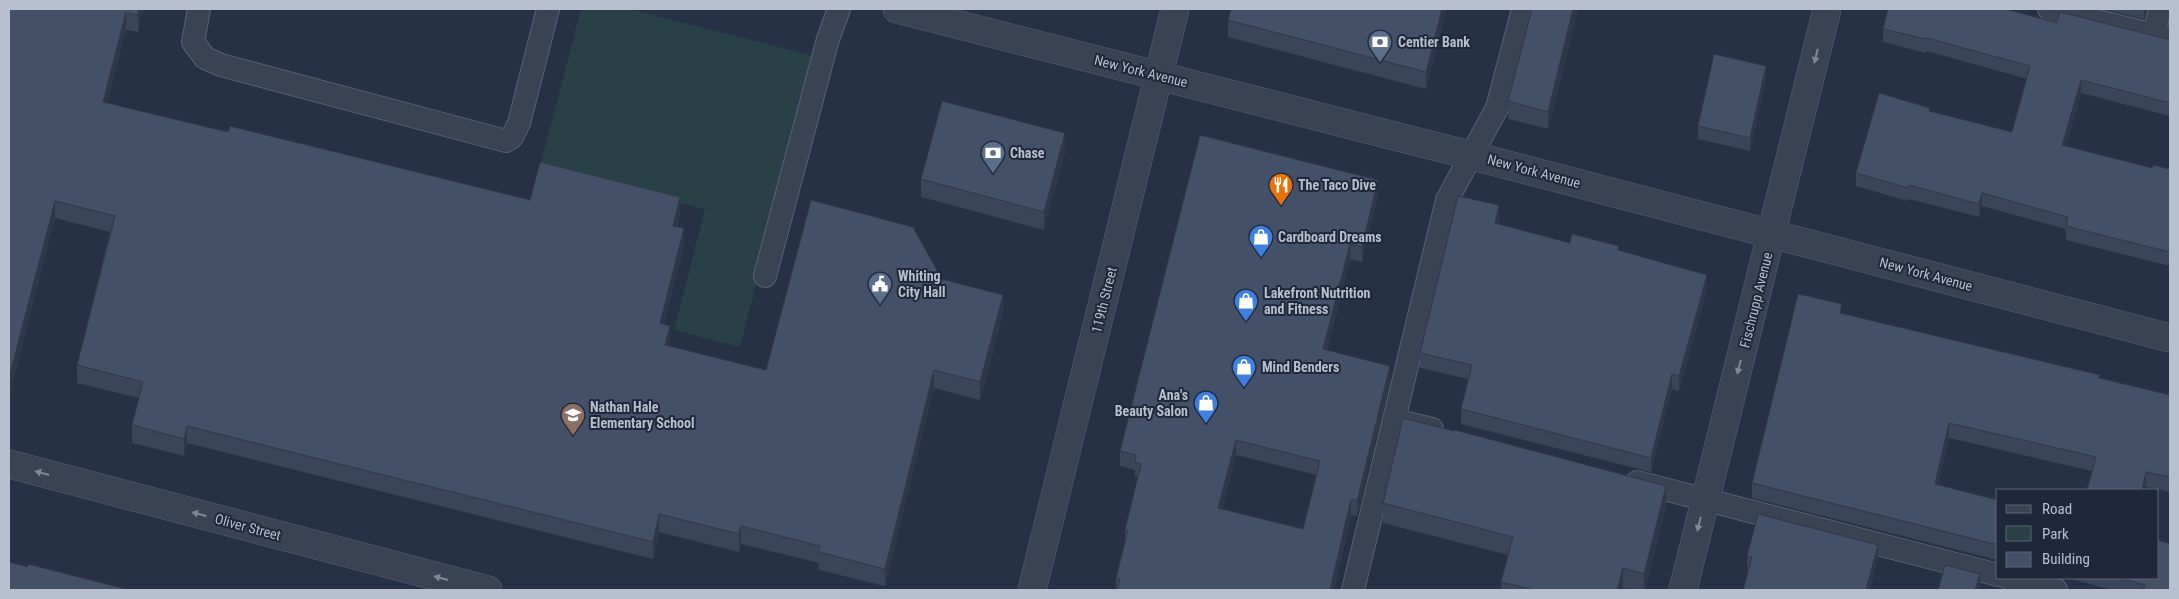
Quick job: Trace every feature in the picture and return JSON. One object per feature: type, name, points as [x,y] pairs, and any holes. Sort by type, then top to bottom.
[{"type":"street","name":"New York Avenue","points":[[896,9],[1473,156],[2170,338]]},
{"type":"street","name":"119th Street","points":[[1032,590],[1175,9]]},
{"type":"street","name":"Fischrupp Avenue","points":[[1683,590],[1773,234],[1827,9]]},
{"type":"street","name":"Oliver Street","points":[[9,464],[488,590]]},
{"type":"lane","points":[[199,9],[193,42],[205,58],[220,65],[506,141],[512,137],[519,123],[548,9]]},
{"type":"lane","points":[[765,276],[828,39],[839,9]]},
{"type":"lane","points":[[1353,590],[1448,200],[1497,108],[1523,9]]},
{"type":"lane","points":[[2049,9],[2162,37],[2160,9]]},
{"type":"lane","points":[[1394,420],[1451,434]]},
{"type":"lane","points":[[1620,477],[1996,578]]},
{"type":"lane","points":[[2008,581],[2056,590]]},
{"type":"green space","points":[[581,9],[629,9],[814,56],[740,347],[674,330],[705,209],[540,167]]},
{"type":"building","points":[[9,9],[139,9],[138,15],[126,12],[103,102],[228,132],[230,126],[530,200],[540,162],[680,197],[673,226],[684,228],[660,323],[670,326],[665,345],[766,370],[811,200],[913,227],[942,279],[1003,295],[980,382],[934,370],[885,569],[819,552],[820,546],[741,526],[739,534],[659,514],[653,542],[187,426],[184,439],[132,425],[143,382],[77,365],[115,216],[55,201],[9,378]]},
{"type":"building","name":"Centier Bank","points":[[1231,9],[1442,9],[1426,72],[1228,20]]},
{"type":"building","points":[[1532,9],[1573,9],[1548,112],[1508,101]]},
{"type":"building","points":[[1888,9],[2006,9],[2057,23],[2060,12],[2167,39],[2170,38],[2170,103],[2081,80],[2062,145],[2152,168],[2153,165],[2170,169],[2170,252],[2066,226],[2068,217],[1982,193],[1979,204],[1909,185],[1908,188],[1856,173],[1879,93],[1930,108],[1929,111],[2012,132],[2030,66],[1927,38],[1883,29]]},
{"type":"building","points":[[1714,54],[1766,66],[1750,138],[1698,126]]},
{"type":"building","name":"Chase","points":[[942,101],[1065,133],[1044,212],[921,179]]},
{"type":"building","points":[[1200,135],[1378,180],[1362,247],[1350,244],[1323,349],[1390,366],[1357,501],[1351,499],[1330,590],[1117,590],[1120,579],[1116,578],[1128,530],[1125,530],[1141,464],[1135,462],[1136,455],[1120,451]],"holes":[[[1236,440],[1320,461],[1303,529],[1218,508]]]},
{"type":"building","points":[[1458,196],[1499,205],[1495,223],[1570,243],[1572,234],[1619,246],[1618,250],[1707,275],[1679,376],[1672,374],[1651,458],[1461,409],[1472,365],[1420,353]]},
{"type":"building","points":[[1798,294],[1842,304],[1840,313],[2100,375],[2099,378],[2170,395],[2170,477],[2146,472],[2142,489],[2087,489],[2096,457],[1949,423],[1935,484],[1996,499],[1996,544],[1752,483]]},
{"type":"building","points":[[1403,418],[1666,486],[1644,574],[1623,568],[1617,590],[1535,590],[1501,582],[1513,537],[1383,503]]},
{"type":"building","points":[[1758,514],[1878,545],[1866,590],[1743,590],[1752,557],[1747,556]]},
{"type":"building","points":[[2159,540],[2170,544],[2170,590],[2143,590],[2145,585],[2124,579],[2159,579]]},
{"type":"building","points":[[9,562],[28,567],[28,564],[130,590],[9,590]]},
{"type":"building","points":[[1945,565],[1980,574],[1975,590],[1938,590]]},
{"type":"place","name":"Centier Bank","points":[[1380,63]]},
{"type":"place","name":"Chase","points":[[993,174]]},
{"type":"place","name":"The Taco Dive","points":[[1281,206]]},
{"type":"place","name":"Cardboard Dreams","points":[[1261,258]]},
{"type":"place","name":"Whiting City Hall","points":[[880,305]]},
{"type":"place","name":"Lakefront Nutrition and Fitness","points":[[1246,322]]},
{"type":"place","name":"Mind Benders","points":[[1244,388]]},
{"type":"place","name":"Ana's Beauty Salon","points":[[1206,424]]},
{"type":"place","name":"Nathan Hale Elementary School","points":[[573,436]]}]
